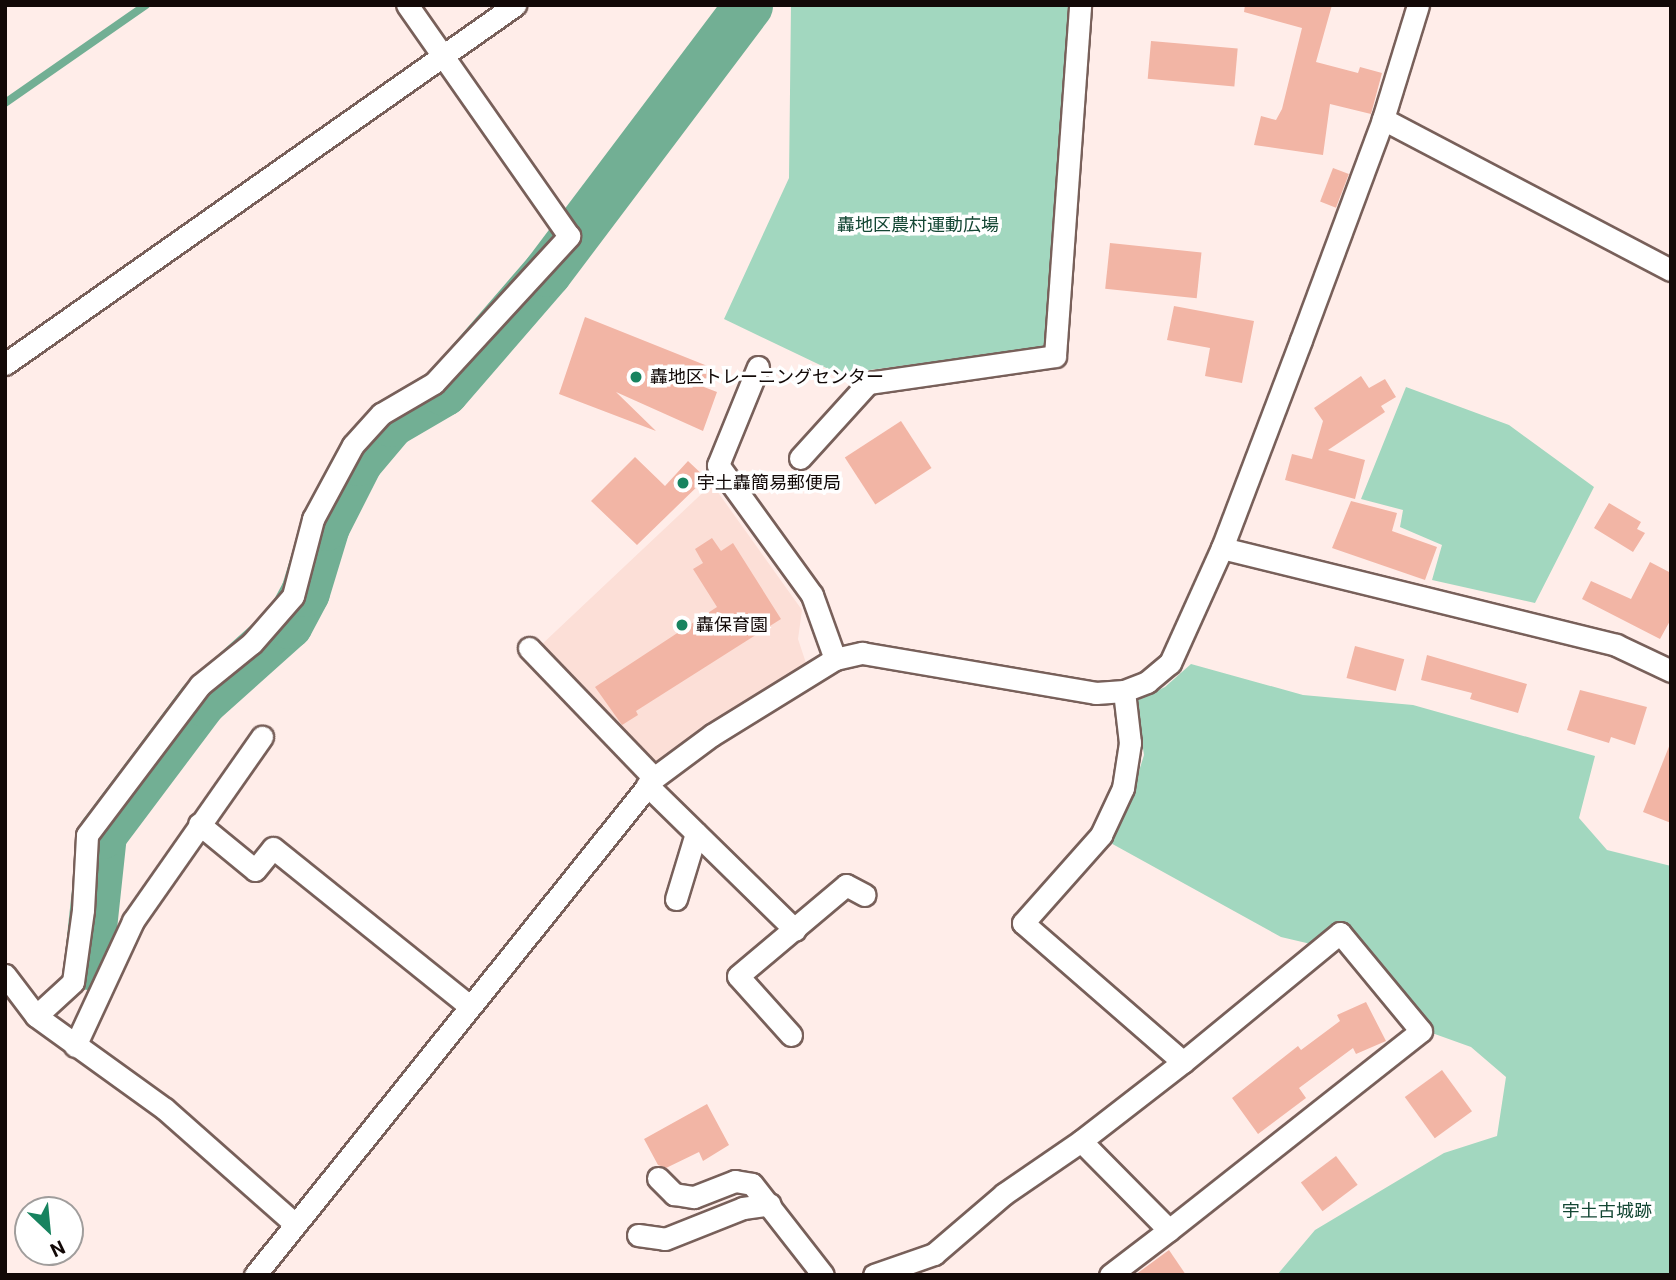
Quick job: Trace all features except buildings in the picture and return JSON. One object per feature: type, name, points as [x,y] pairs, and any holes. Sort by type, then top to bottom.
[{"type":"street","points":[[36,1016],[73,982],[83,910],[87,835],[200,685],[252,643],[293,596],[313,519],[353,444],[382,414],[434,383],[569,236],[407,5]]},
{"type":"street","points":[[5,364],[515,5]]},
{"type":"street","points":[[800,458],[868,383],[1055,356],[1080,5]]},
{"type":"street","points":[[255,1275],[468,1005],[650,781],[765,700],[835,659],[887,654],[1096,693],[1124,691],[1147,682],[1170,663],[1222,548],[1382,119],[1418,5]]},
{"type":"street","points":[[1382,119],[1671,270]]},
{"type":"street","points":[[758,367],[718,465],[812,595],[835,659]]},
{"type":"street","points":[[1222,548],[1616,645],[1671,671]]},
{"type":"street","points":[[529,648],[696,833],[795,930]]},
{"type":"street","points":[[1124,691],[1130,743],[1123,788],[1101,835],[1023,923],[1184,1062]]},
{"type":"street","points":[[75,1046],[133,921],[262,737]]},
{"type":"street","points":[[199,824],[255,870],[273,848],[468,1005]]},
{"type":"street","points":[[676,899],[696,833]]},
{"type":"street","points":[[791,1035],[738,976],[846,885],[865,895]]},
{"type":"street","points":[[874,1275],[934,1254],[1004,1194],[1081,1141],[1184,1062],[1340,933],[1421,1031],[1110,1275]]},
{"type":"street","points":[[5,975],[36,1016],[164,1109],[295,1224]]},
{"type":"street","points":[[1081,1141],[1169,1230]]},
{"type":"street","points":[[658,1178],[674,1194],[694,1197],[735,1181],[752,1184],[823,1275]]},
{"type":"street","points":[[638,1235],[665,1239],[743,1208],[769,1203]]},
{"type":"shaded area","name":"轟保育園","points":[[712,484],[802,610],[798,639],[806,663],[654,763],[539,647]]},
{"type":"green space","name":"轟地区農村運動広場","points":[[791,5],[1073,5],[1047,347],[839,374],[724,319],[789,178]]},
{"type":"green space","points":[[1406,387],[1509,425],[1594,487],[1535,603],[1432,580],[1442,545],[1400,527],[1403,510],[1361,499]]},
{"type":"green space","name":"宇土古城跡","points":[[1191,664],[1303,695],[1413,705],[1595,756],[1579,818],[1607,850],[1671,866],[1671,1275],[1277,1275],[1315,1230],[1444,1153],[1497,1136],[1506,1077],[1471,1047],[1432,1033],[1343,924],[1315,945],[1281,937],[1107,841],[1130,800],[1144,755],[1136,701],[1165,687]]},
{"type":"waterway","points":[[5,103],[146,5]]},
{"type":"waterway","points":[[88,965],[102,834],[202,701],[288,624],[305,592],[325,526],[358,461],[391,422],[444,391],[547,272],[748,5]]},
{"type":"place","name":"轟地区トレーニングセンター","points":[[636,377]]},
{"type":"place","name":"宇土轟簡易郵便局","points":[[683,483]]},
{"type":"place","name":"轟保育園","points":[[682,625]]}]
